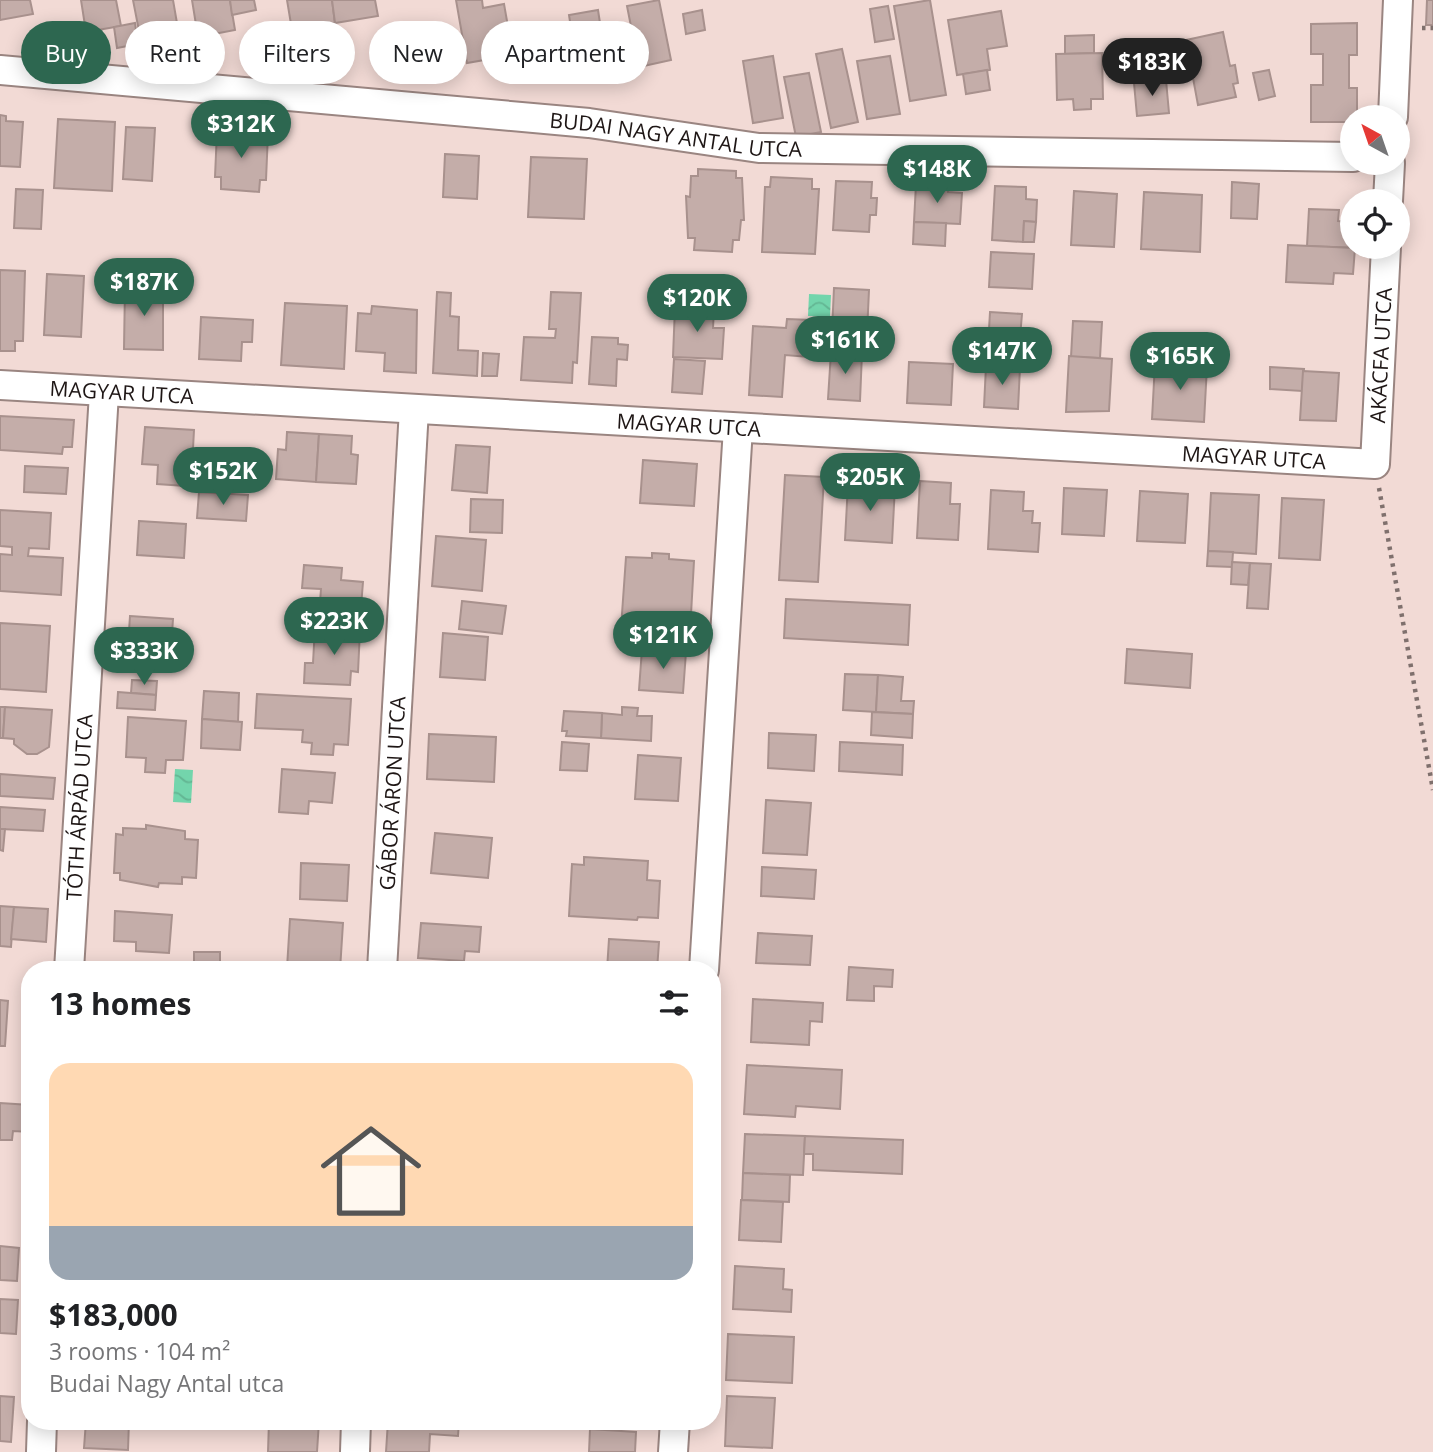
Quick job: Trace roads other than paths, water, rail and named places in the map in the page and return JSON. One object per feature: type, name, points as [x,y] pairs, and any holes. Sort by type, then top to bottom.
[{"type":"street","points":[[1393,105],[1398,0]]},
{"type":"street","name":"BUDAI NAGY ANTAL UTCA","points":[[0,70],[589,123],[759,148],[1340,157]]},
{"type":"street","name":"AKÁCFA UTCA","points":[[1375,464],[1385,259]]},
{"type":"street","name":"MAGYAR UTCA","points":[[0,385],[1375,464]]},
{"type":"street","name":"TÓTH ÁRPÁD UTCA","points":[[70,961],[104,393]]},
{"type":"street","name":"GÁBOR ÁRON UTCA","points":[[383,961],[414,409]]},
{"type":"street","points":[[705,961],[738,428]]},
{"type":"street","points":[[41,1452],[42,1430]]},
{"type":"street","points":[[355,1452],[356,1430]]},
{"type":"street","points":[[673,1452],[674,1430]]},
{"type":"water","points":[[809,294],[831,295],[830,317],[808,316]]},
{"type":"water","points":[[175,769],[193,770],[191,803],[173,802]]}]
